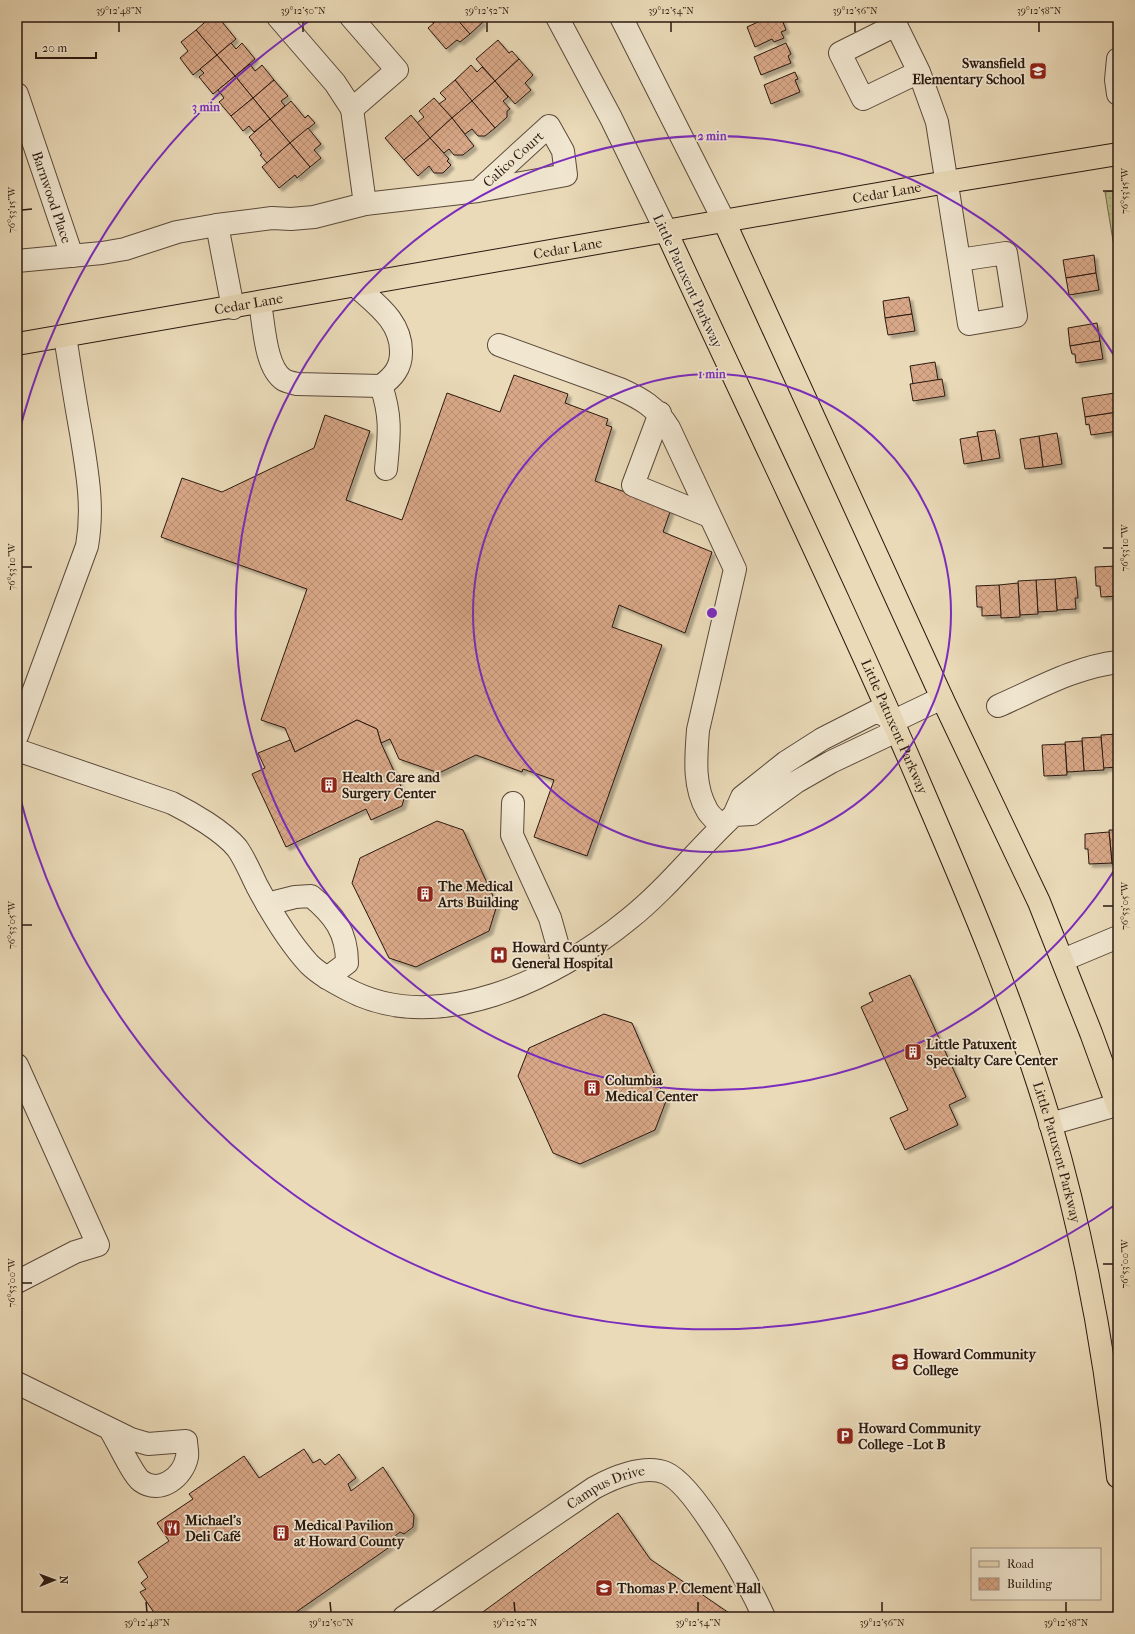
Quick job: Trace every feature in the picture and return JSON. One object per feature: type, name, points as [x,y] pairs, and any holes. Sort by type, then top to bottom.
[{"type":"main road","name":"Cedar Lane","points":[[17,344],[233,308],[947,182],[1118,154]]},
{"type":"main road","points":[[724,221],[864,523],[942,698],[1039,902],[1063,960],[1118,1106]]},
{"type":"main road","name":"Little Patuxent Parkway","points":[[666,231],[894,721],[980,923],[1028,1053],[1050,1124],[1080,1244],[1096,1319],[1118,1477]]},
{"type":"street","points":[[278,17],[335,83],[352,109],[365,204]]},
{"type":"street","points":[[351,17],[397,70],[352,109]]},
{"type":"street","name":"Little Patuxent Parkway","points":[[557,17],[611,118],[666,231]]},
{"type":"street","points":[[621,17],[724,221]]},
{"type":"street","points":[[1118,59],[1116,80],[1118,94]]},
{"type":"street","points":[[919,72],[937,122],[959,260]]},
{"type":"street","name":"Barnwood Place","points":[[17,94],[72,256]]},
{"type":"street","name":"Calico Court","points":[[365,204],[478,190]]},
{"type":"street","name":"Barnwood Place","points":[[17,261],[125,249],[177,232],[272,218],[291,219],[314,217],[365,204]]},
{"type":"street","points":[[217,226],[233,308]]},
{"type":"street","points":[[260,303],[269,356],[276,372],[285,380],[297,384],[381,386],[392,378],[401,362],[402,343],[396,326],[384,311],[356,286]]},
{"type":"street","points":[[17,736],[88,546],[91,507],[88,476],[65,336]]},
{"type":"street","points":[[499,346],[620,389],[636,397],[660,413],[669,428],[735,569],[698,730],[696,774],[699,794],[707,811],[728,820]]},
{"type":"street","points":[[381,386],[388,404],[390,420],[386,468]]},
{"type":"street","points":[[660,413],[633,485],[709,516]]},
{"type":"street","points":[[998,706],[1076,671],[1101,664],[1118,662]]},
{"type":"street","points":[[17,750],[172,803],[193,814],[236,848],[267,904],[289,939],[310,965],[327,978],[370,999],[400,1006],[431,1008],[504,992],[563,964],[604,939],[631,917],[661,890],[728,820],[752,814],[796,782],[831,762],[888,735],[894,721],[942,698]]},
{"type":"street","points":[[513,803],[512,836],[550,918],[563,964]]},
{"type":"street","points":[[267,904],[295,897],[311,896],[327,909],[338,925],[347,946],[347,963],[327,978]]},
{"type":"street","points":[[1063,960],[1118,937]]},
{"type":"street","points":[[17,1065],[98,1245],[75,1252],[17,1282]]},
{"type":"street","points":[[1050,1124],[1118,1106]]},
{"type":"street","points":[[17,1383],[131,1440],[148,1444],[186,1441],[187,1456],[183,1469],[174,1479],[162,1486],[148,1485],[140,1480],[110,1430]]},
{"type":"street","name":"Campus Drive","points":[[404,1617],[594,1488],[625,1474],[651,1471],[665,1472],[674,1478],[694,1500],[731,1554],[764,1617]]},
{"type":"green space","points":[[1118,190],[1118,271],[1105,192]]},
{"type":"building","points":[[211,17],[218,17],[236,39],[217,55],[196,30]]},
{"type":"building","points":[[428,17],[441,17],[433,23]]},
{"type":"building","points":[[441,17],[455,17],[470,34],[460,42],[457,40],[446,49],[428,28]]},
{"type":"building","points":[[455,17],[478,17],[483,22],[470,34]]},
{"type":"building","points":[[769,17],[781,17],[786,30],[781,32],[784,38],[774,42],[772,39],[755,47],[747,27]]},
{"type":"building","points":[[196,30],[217,55],[193,75],[180,58],[188,51],[181,42]]},
{"type":"building","points":[[498,40],[509,53],[512,51],[519,59],[495,81],[476,59]]},
{"type":"building","points":[[231,43],[236,49],[242,43],[255,59],[235,76],[217,55]]},
{"type":"building","points":[[786,43],[791,54],[788,56],[791,63],[761,75],[754,57]]},
{"type":"building","points":[[217,55],[235,76],[213,94],[199,77],[204,73],[200,69]]},
{"type":"building","points":[[519,59],[533,75],[525,83],[531,90],[515,104],[495,81]]},
{"type":"building","points":[[250,64],[255,71],[262,65],[274,80],[253,98],[235,76]]},
{"type":"building","points":[[471,65],[477,72],[482,67],[495,81],[472,101],[455,80]]},
{"type":"building","points":[[795,72],[798,79],[795,80],[800,92],[771,104],[764,85]]},
{"type":"building","points":[[235,76],[253,98],[231,116],[219,102],[224,98],[218,90]]},
{"type":"building","points":[[274,80],[288,96],[281,101],[285,106],[270,119],[253,98]]},
{"type":"building","points":[[455,80],[472,101],[452,118],[439,104],[446,99],[440,93]]},
{"type":"building","points":[[495,81],[508,97],[503,101],[510,109],[507,111],[507,117],[495,128],[472,101]]},
{"type":"building","points":[[253,98],[270,119],[254,132],[249,126],[243,131],[231,116]]},
{"type":"building","points":[[434,98],[452,118],[430,138],[417,123],[424,117],[419,111]]},
{"type":"building","points":[[291,101],[305,118],[308,115],[315,123],[290,143],[270,119]]},
{"type":"building","points":[[472,101],[495,128],[485,136],[478,136],[472,129],[465,134],[452,118]]},
{"type":"building","points":[[411,115],[430,138],[404,160],[385,138]]},
{"type":"building","points":[[452,118],[474,146],[463,155],[454,155],[449,149],[444,153],[430,138]]},
{"type":"building","points":[[270,119],[290,143],[267,163],[260,155],[262,154],[249,137]]},
{"type":"building","points":[[308,128],[321,144],[314,150],[321,158],[310,167],[290,143]]},
{"type":"building","points":[[430,138],[449,159],[447,161],[451,165],[443,173],[434,173],[429,166],[418,176],[404,160]]},
{"type":"building","points":[[290,143],[310,167],[297,178],[295,175],[279,188],[262,167]]},
{"type":"building","points":[[1094,255],[1096,273],[1066,278],[1063,260]]},
{"type":"building","points":[[1096,273],[1099,290],[1069,295],[1066,278]]},
{"type":"building","points":[[909,297],[912,314],[885,318],[883,301]]},
{"type":"building","points":[[912,314],[915,331],[888,335],[885,318]]},
{"type":"building","points":[[1097,323],[1100,341],[1070,346],[1068,328]]},
{"type":"building","points":[[1100,341],[1103,359],[1076,363],[1075,354],[1072,354],[1070,346]]},
{"type":"building","points":[[935,362],[938,380],[913,384],[910,366]]},
{"type":"building","points":[[514,375],[568,394],[565,403],[608,419],[606,425],[612,427],[595,481],[671,509],[663,532],[712,552],[685,633],[619,605],[612,627],[662,645],[587,856],[534,837],[554,780],[523,769],[522,772],[476,755],[439,773],[399,759],[390,739],[381,743],[377,729],[357,720],[295,752],[285,728],[261,720],[307,589],[161,537],[182,478],[222,492],[314,448],[325,415],[370,431],[346,500],[402,520],[447,393],[500,412]]},
{"type":"building","points":[[942,379],[945,396],[913,401],[910,384]]},
{"type":"building","points":[[1115,393],[1118,412],[1085,417],[1082,398]]},
{"type":"building","points":[[1118,412],[1118,431],[1091,435],[1089,424],[1086,425],[1085,417]]},
{"type":"building","points":[[995,430],[1000,458],[982,461],[977,432]]},
{"type":"building","points":[[1057,433],[1062,464],[1043,467],[1039,436]]},
{"type":"building","points":[[978,436],[982,461],[964,464],[960,439]]},
{"type":"building","points":[[1039,436],[1043,467],[1025,469],[1020,439]]},
{"type":"building","points":[[1117,566],[1118,596],[1101,597],[1100,586],[1096,586],[1095,567]]},
{"type":"building","points":[[1076,577],[1078,598],[1075,598],[1076,609],[1057,610],[1055,579]]},
{"type":"building","points":[[1055,579],[1057,611],[1038,612],[1036,580]]},
{"type":"building","points":[[1036,580],[1038,614],[1020,615],[1018,581]]},
{"type":"building","points":[[1018,583],[1020,617],[1001,618],[999,585]]},
{"type":"building","points":[[999,585],[1001,615],[982,616],[982,607],[977,607],[976,586]]},
{"type":"building","name":"Health Care and Surgery Center","points":[[357,720],[377,729],[381,743],[405,795],[402,806],[371,820],[366,809],[286,847],[252,774],[265,768],[258,753],[290,740],[295,752]]},
{"type":"building","points":[[1118,734],[1118,767],[1103,768],[1101,735]]},
{"type":"building","points":[[1101,737],[1104,770],[1084,771],[1082,738]]},
{"type":"building","points":[[1082,741],[1084,771],[1067,772],[1065,742]]},
{"type":"building","points":[[1065,744],[1067,775],[1044,776],[1042,745]]},
{"type":"building","name":"The Medical Arts Building","points":[[437,821],[463,830],[497,905],[489,931],[416,967],[389,958],[352,883],[360,858]]},
{"type":"building","points":[[1109,830],[1118,830],[1118,863],[1112,864]]},
{"type":"building","points":[[1109,832],[1112,863],[1089,864],[1088,849],[1085,849],[1085,834]]},
{"type":"building","name":"Little Patuxent Specialty Care Center","points":[[910,975],[966,1097],[949,1105],[958,1125],[905,1150],[890,1118],[908,1110],[861,1007],[873,1001],[869,993]]},
{"type":"building","name":"Columbia Medical Center","points":[[604,1014],[632,1023],[666,1101],[655,1130],[580,1164],[553,1153],[518,1076],[529,1048]]},
{"type":"building","name":"Medical Pavilion at Howard County","points":[[304,1449],[313,1463],[320,1459],[325,1465],[339,1454],[356,1478],[348,1484],[351,1491],[383,1467],[414,1515],[413,1527],[404,1534],[400,1532],[386,1543],[391,1546],[289,1617],[157,1617],[140,1592],[146,1589],[141,1583],[148,1577],[138,1562],[169,1541],[157,1523],[193,1499],[189,1494],[244,1456],[259,1478]]},
{"type":"building","name":"Thomas P. Clement Hall","points":[[618,1513],[650,1559],[735,1617],[476,1617]]},
{"type":"place","name":"Swansfield Elementary School","points":[[1038,71]]},
{"type":"place","name":"Health Care and Surgery Center","points":[[329,785]]},
{"type":"place","name":"The Medical Arts Building","points":[[425,894]]},
{"type":"place","name":"Howard County General Hospital","points":[[499,955]]},
{"type":"place","name":"Little Patuxent Specialty Care Center","points":[[913,1052]]},
{"type":"place","name":"Columbia Medical Center","points":[[592,1088]]},
{"type":"place","name":"Howard Community College","points":[[900,1362]]},
{"type":"place","name":"Howard Community College - Lot B","points":[[845,1436]]},
{"type":"place","name":"Michael’s Deli Café","points":[[172,1528]]},
{"type":"place","name":"Medical Pavilion at Howard County","points":[[281,1533]]},
{"type":"place","name":"Thomas P. Clement Hall","points":[[604,1588]]}]
